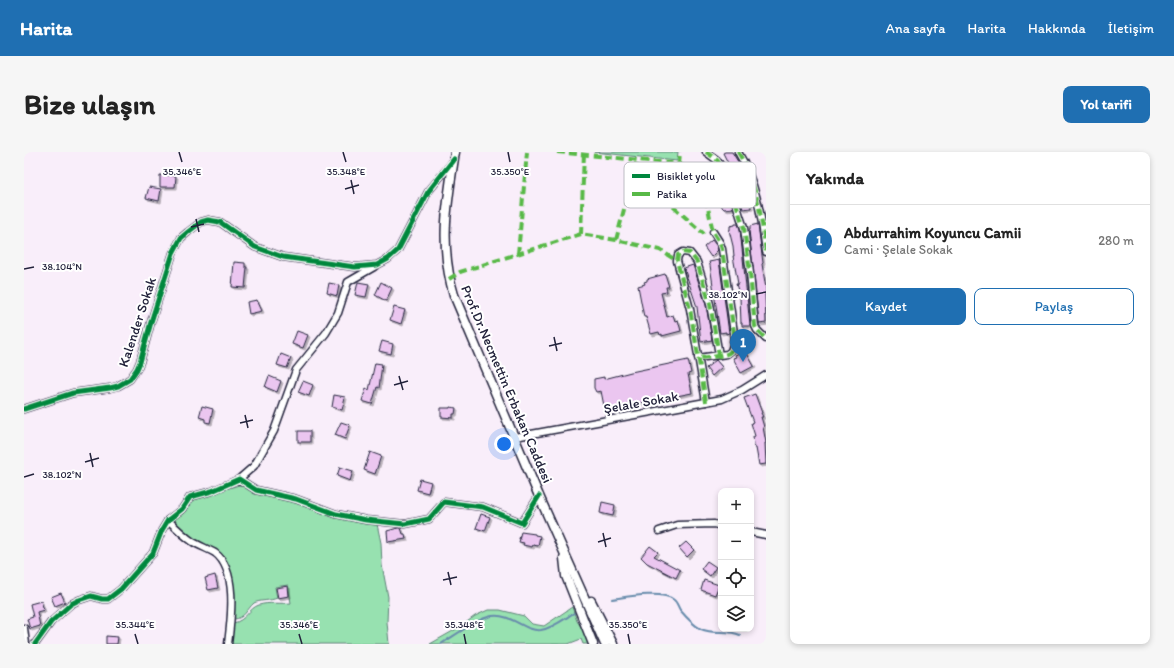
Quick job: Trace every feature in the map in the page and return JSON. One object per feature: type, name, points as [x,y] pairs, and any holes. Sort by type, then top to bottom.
[{"type":"main road","name":"Prof.Dr.Necmettin Erbakan Caddesi","points":[[455,156],[445,234],[445,249],[449,279],[462,316],[604,644]]},
{"type":"main road","name":"Prof.Dr.Necmettin Erbakan Caddesi","points":[[563,550],[566,576],[593,644]]},
{"type":"main road","name":"Prof.Dr.Necmettin Erbakan Caddesi","points":[[563,550],[576,570],[613,644]]},
{"type":"street","points":[[706,152],[718,162]]},
{"type":"street","points":[[738,152],[743,162]]},
{"type":"street","points":[[35,644],[51,622],[71,604],[91,596],[108,599],[121,589],[153,553],[162,530],[168,520],[182,509],[190,498],[212,491],[240,479],[254,466],[274,431],[296,370],[326,333],[338,313],[348,282],[388,259],[398,250],[428,192],[455,156]]},
{"type":"street","points":[[756,197],[762,218],[766,252]]},
{"type":"street","points":[[738,208],[744,228],[753,296],[755,326],[766,339]]},
{"type":"street","name":"Kalender Sokak","points":[[24,409],[73,393],[110,388],[125,382],[134,374],[140,362],[150,322],[173,253],[182,238],[201,222],[208,220],[220,222],[255,247],[283,257],[356,267],[377,265]]},
{"type":"street","points":[[698,358],[727,354],[731,351],[733,345],[734,333],[722,249],[713,232]]},
{"type":"street","points":[[706,402],[690,309],[677,262],[678,255],[682,252],[690,253],[697,262],[710,304],[719,356]]},
{"type":"street","name":"Şelale Sokak","points":[[515,437],[722,399],[734,395],[766,376]]},
{"type":"street","points":[[240,479],[256,490],[296,499],[336,514],[366,520],[405,524],[429,519],[444,502],[483,507],[522,523],[540,496]]},
{"type":"street","points":[[168,520],[192,541],[216,554],[223,563],[229,580],[231,599],[228,644]]},
{"type":"street","points":[[659,531],[677,525],[718,525]]},
{"type":"street","points":[[754,533],[766,536]]},
{"type":"street","points":[[24,628],[26,644]]},
{"type":"green space","points":[[594,152],[678,152],[677,161]]},
{"type":"green space","points":[[239,485],[257,494],[288,499],[339,517],[377,524],[388,597],[387,622],[389,644],[230,644],[233,623],[241,620],[253,609],[259,605],[291,603],[288,585],[275,587],[277,598],[254,603],[243,616],[234,619],[233,582],[226,561],[214,550],[182,531],[177,525],[175,518],[183,514],[196,498]]},
{"type":"green space","points":[[572,607],[577,621],[592,644],[583,644],[581,639],[568,644],[430,644],[460,627],[475,616],[488,610],[500,610],[524,616],[532,624],[544,626]]},
{"type":"building","points":[[732,152],[738,162],[728,162],[723,153]]},
{"type":"building","points":[[160,175],[176,176],[175,187],[160,187]]},
{"type":"building","points":[[149,187],[161,189],[159,201],[146,198]]},
{"type":"building","points":[[738,224],[740,229],[750,326],[742,326],[741,323],[740,297],[736,284],[738,284],[733,256],[733,246],[729,230],[730,226]]},
{"type":"building","points":[[758,224],[766,289],[766,323],[759,324],[749,230],[750,226]]},
{"type":"building","points":[[712,240],[718,250],[711,257],[704,247]]},
{"type":"building","points":[[719,260],[729,333],[726,334],[726,332],[720,333],[709,262]]},
{"type":"building","points":[[234,262],[245,263],[245,267],[247,267],[245,288],[232,287]]},
{"type":"building","points":[[693,265],[706,305],[712,340],[701,342],[697,307],[684,268]]},
{"type":"building","points":[[665,274],[669,287],[666,287],[667,292],[661,293],[667,317],[673,315],[675,321],[678,320],[681,331],[662,336],[659,332],[651,334],[646,317],[644,317],[638,286],[645,284],[644,282],[647,281],[647,279]]},
{"type":"building","points":[[358,282],[369,284],[366,297],[355,295]]},
{"type":"building","points":[[381,282],[392,288],[386,301],[375,295]]},
{"type":"building","points":[[329,283],[339,285],[337,296],[327,293]]},
{"type":"building","points":[[257,300],[262,311],[249,314],[247,302]]},
{"type":"building","points":[[394,307],[405,310],[401,324],[390,320]]},
{"type":"building","points":[[297,331],[308,335],[303,348],[292,344]]},
{"type":"building","points":[[382,341],[393,344],[391,354],[379,351]]},
{"type":"building","points":[[746,352],[754,366],[741,373],[733,358],[736,357],[735,355]]},
{"type":"building","points":[[281,354],[291,358],[287,368],[277,365]]},
{"type":"building","points":[[688,360],[691,373],[688,374],[692,393],[605,411],[601,391],[596,392],[594,388],[594,379],[604,377],[604,379]]},
{"type":"building","points":[[716,360],[722,367],[712,376],[706,368]]},
{"type":"building","points":[[375,363],[382,364],[379,388],[377,387],[372,404],[362,401],[366,388],[369,390]]},
{"type":"building","points":[[269,376],[281,381],[277,392],[265,387]]},
{"type":"building","points":[[303,381],[313,385],[309,396],[298,392]]},
{"type":"building","points":[[755,394],[763,417],[761,417],[766,443],[766,464],[759,465],[753,437],[755,436],[751,423],[753,422],[744,398]]},
{"type":"building","points":[[334,395],[345,397],[342,410],[332,407]]},
{"type":"building","points":[[202,406],[213,409],[210,423],[205,422],[205,419],[199,417]]},
{"type":"building","points":[[441,408],[456,408],[453,418],[441,417]]},
{"type":"building","points":[[341,422],[350,425],[345,439],[335,435]]},
{"type":"building","points":[[298,431],[310,431],[310,442],[298,442]]},
{"type":"building","points":[[370,452],[381,456],[375,474],[364,470]]},
{"type":"building","points":[[340,467],[353,471],[350,481],[337,476]]},
{"type":"building","points":[[420,479],[431,482],[428,493],[417,490]]},
{"type":"building","points":[[602,502],[615,505],[613,516],[600,513]]},
{"type":"building","points":[[481,514],[490,517],[485,531],[476,528]]},
{"type":"building","points":[[401,528],[406,539],[388,542],[387,531]]},
{"type":"building","points":[[521,532],[540,536],[538,546],[533,545],[532,547],[523,545],[524,543],[519,542]]},
{"type":"building","points":[[686,542],[694,550],[687,557],[679,548]]},
{"type":"building","points":[[650,546],[658,552],[654,556],[680,570],[676,578],[647,563],[641,557]]},
{"type":"building","points":[[707,561],[716,567],[710,576],[701,569]]},
{"type":"building","points":[[215,575],[218,588],[208,590],[205,578]]},
{"type":"building","points":[[704,580],[718,585],[715,595],[701,590]]},
{"type":"building","points":[[288,586],[289,596],[278,598],[276,588]]},
{"type":"building","points":[[61,593],[65,602],[55,606],[51,597]]},
{"type":"building","points":[[41,601],[44,610],[37,612],[40,626],[30,629],[27,619],[33,617],[30,604]]},
{"type":"building","points":[[106,636],[118,637],[117,644],[106,644]]},
{"type":"waterway","points":[[612,599],[644,595],[662,595],[675,601],[680,610],[690,621],[701,629],[710,632],[731,632],[740,635]]},
{"type":"waterway","points":[[441,644],[486,617],[505,617],[529,628],[541,630],[554,625],[574,613]]},
{"type":"marked path","points":[[518,254],[527,152]]},
{"type":"marked path","points":[[557,152],[659,162]]},
{"type":"marked path","points":[[581,234],[584,152]]},
{"type":"marked path","points":[[679,162],[680,152]]},
{"type":"marked path","points":[[706,152],[718,162]]},
{"type":"marked path","points":[[738,152],[743,162]]},
{"type":"marked path","points":[[756,196],[766,252]]},
{"type":"marked path","points":[[616,240],[624,208]]},
{"type":"marked path","points":[[675,208],[704,234]]},
{"type":"marked path","points":[[698,358],[728,354],[732,348],[734,333],[722,249],[713,232],[708,208]]},
{"type":"marked path","points":[[738,208],[744,228],[755,326],[766,339]]},
{"type":"marked path","points":[[449,279],[460,272],[581,234],[660,250],[677,261]]},
{"type":"marked path","points":[[706,402],[690,309],[677,261],[678,255],[683,252],[690,253],[697,262],[710,304],[719,355]]},
{"type":"cycle path","points":[[24,409],[73,393],[118,386],[130,379],[140,362],[173,253],[181,238],[201,222],[208,220],[220,222],[255,247],[283,257],[355,267],[377,265],[388,259],[398,250],[428,192],[454,159]]},
{"type":"cycle path","points":[[35,644],[51,622],[71,604],[91,596],[108,599],[121,589],[153,553],[162,530],[168,520],[182,509],[190,497],[212,491],[239,479],[256,490],[296,499],[336,514],[366,520],[405,524],[429,519],[444,502],[483,507],[522,523],[539,496]]},
{"type":"place","name":"Abdurrahim Koyuncu Camii","points":[[743,362]]}]
